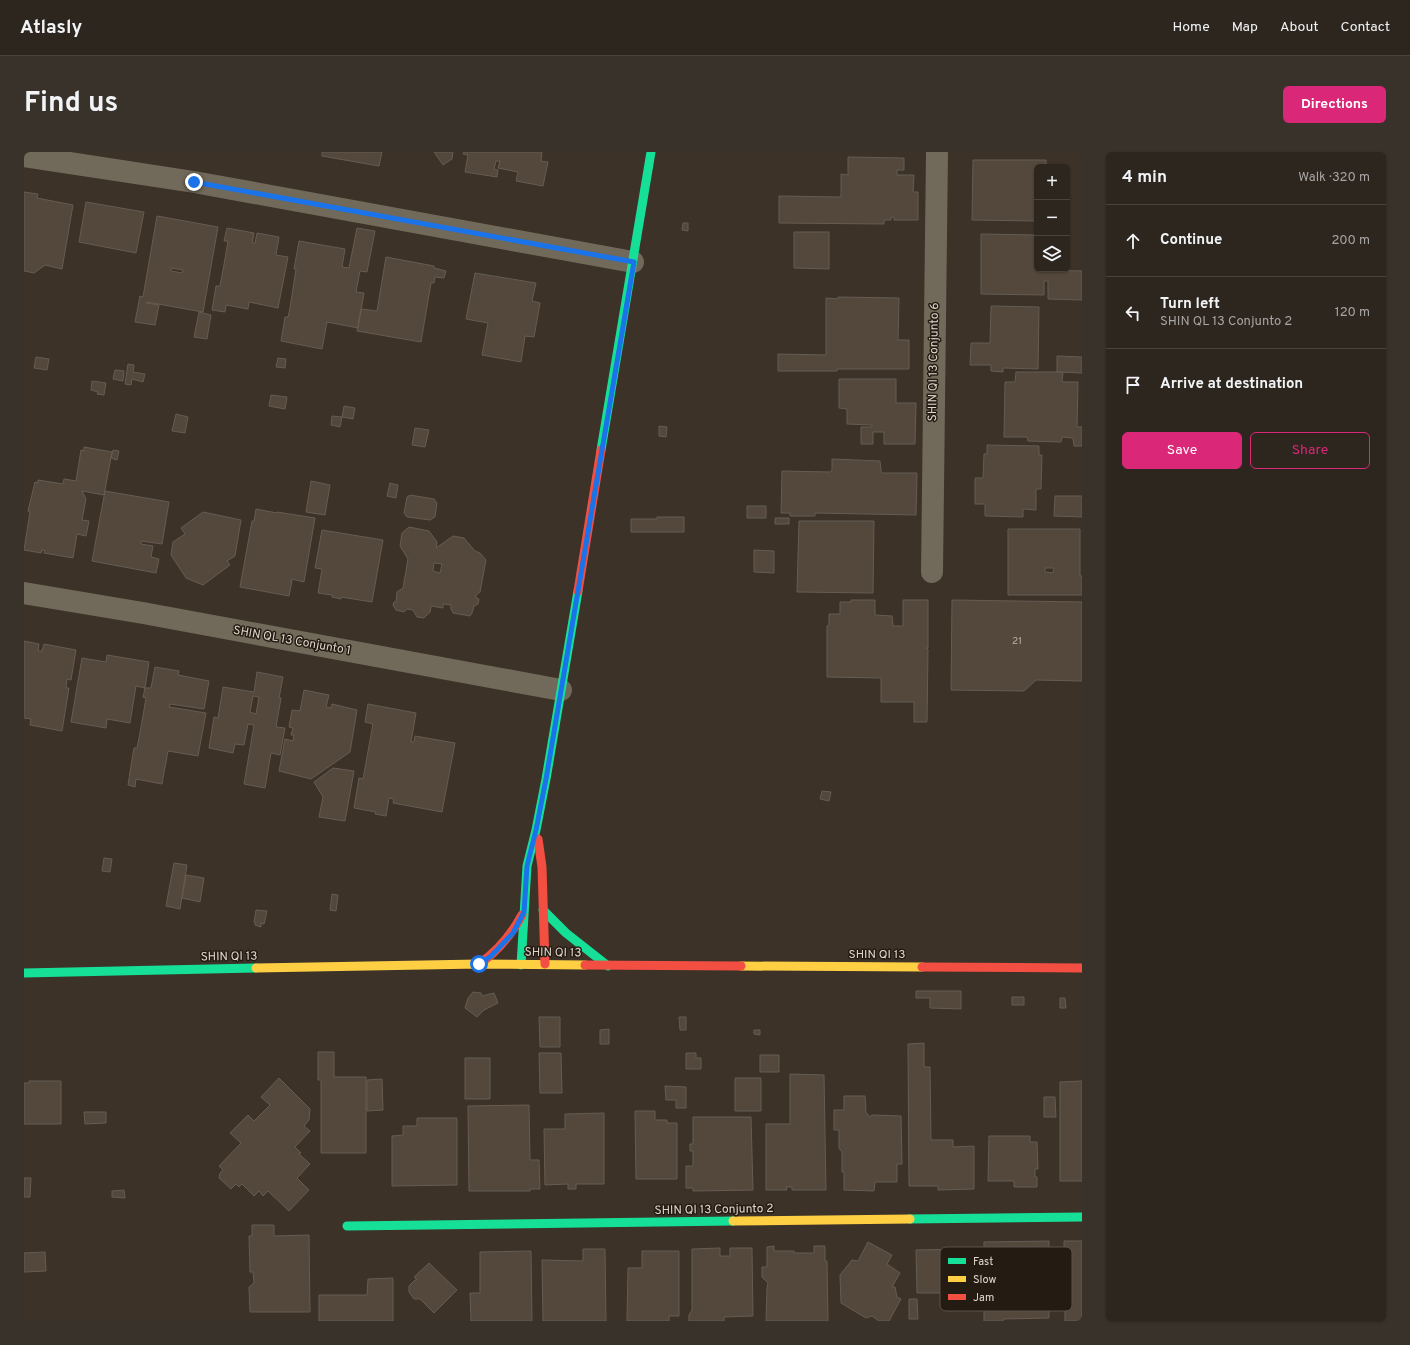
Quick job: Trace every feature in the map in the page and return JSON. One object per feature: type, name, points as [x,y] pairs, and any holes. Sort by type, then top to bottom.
[{"type":"street","points":[[521,965],[527,866],[536,830],[561,690],[634,262],[651,152]]},
{"type":"street","name":"SHIN QI 13 Conjunto 6","points":[[932,572],[937,152]]},
{"type":"street","points":[[24,156],[194,182],[634,262]]},
{"type":"street","name":"SHIN QL 13 Conjunto 1","points":[[24,593],[166,617],[561,690]]},
{"type":"street","points":[[536,830],[542,867],[545,964]]},
{"type":"street","points":[[544,910],[556,926],[571,940],[608,966]]},
{"type":"street","points":[[479,964],[491,956],[513,933],[524,912]]},
{"type":"street","name":"SHIN QI 13","points":[[24,973],[479,964],[1082,968]]},
{"type":"street","name":"SHIN QI 13 Conjunto 2","points":[[347,1226],[1082,1217]]},
{"type":"building","points":[[322,152],[382,152],[379,166],[322,156]]},
{"type":"building","points":[[434,152],[453,152],[452,159],[443,165]]},
{"type":"building","points":[[464,152],[542,152],[541,161],[548,162],[543,186],[516,181],[518,172],[498,168],[500,161],[496,161],[494,169],[498,170],[497,177],[465,172],[468,155],[463,154]]},
{"type":"building","points":[[848,157],[904,158],[904,170],[897,170],[897,175],[914,175],[913,192],[918,192],[918,220],[894,220],[894,217],[891,217],[891,220],[884,220],[884,224],[779,223],[779,196],[841,197],[841,174],[848,175]]},
{"type":"building","points":[[973,160],[1046,160],[1046,164],[1034,164],[1034,221],[972,220]]},
{"type":"building","points":[[24,192],[38,194],[37,198],[73,205],[62,269],[45,265],[34,273],[24,271]]},
{"type":"building","points":[[86,202],[144,212],[136,253],[79,242]]},
{"type":"building","points":[[157,216],[218,227],[203,312],[147,302],[146,303],[159,305],[155,325],[135,322],[140,296],[143,297]],"holes":[[[171,268],[183,270],[182,273],[171,271]]]},
{"type":"building","points":[[683,223],[688,223],[688,231],[682,230]]},
{"type":"building","points":[[227,228],[254,233],[252,243],[255,243],[257,233],[279,237],[276,255],[288,257],[278,308],[249,302],[248,309],[226,305],[225,312],[212,310],[216,286],[220,286],[225,259],[228,241],[224,241]]},
{"type":"building","points":[[357,228],[375,231],[367,272],[360,271],[356,292],[364,293],[358,328],[327,322],[322,349],[281,341],[285,317],[288,317],[290,308],[296,269],[294,269],[299,241],[345,249],[342,267],[349,268]]},
{"type":"building","points":[[794,232],[829,232],[829,269],[794,268]]},
{"type":"building","points":[[981,234],[1034,235],[1034,272],[1082,271],[1082,300],[1048,299],[1048,281],[1044,281],[1044,295],[981,294]]},
{"type":"building","points":[[386,257],[434,266],[434,268],[446,271],[444,278],[435,277],[434,283],[431,283],[421,342],[357,331],[361,309],[377,311]]},
{"type":"building","points":[[475,273],[536,283],[532,301],[540,303],[534,337],[525,336],[521,362],[482,355],[488,323],[466,319]]},
{"type":"building","points":[[838,297],[899,298],[898,340],[909,340],[909,369],[778,371],[778,354],[826,355],[826,298],[838,299]]},
{"type":"building","points":[[991,306],[1039,307],[1038,369],[1003,368],[1003,372],[991,371],[991,365],[970,365],[971,343],[990,343]]},
{"type":"building","points":[[199,312],[211,315],[207,339],[194,337]]},
{"type":"building","points":[[1057,356],[1082,357],[1082,373],[1057,372]]},
{"type":"building","points":[[36,357],[49,359],[47,370],[34,368]]},
{"type":"building","points":[[278,358],[286,359],[285,368],[276,367]]},
{"type":"building","points":[[128,364],[134,365],[133,372],[145,374],[143,382],[132,379],[131,385],[125,384]]},
{"type":"building","points":[[115,370],[124,371],[123,381],[113,379]]},
{"type":"building","points":[[1016,372],[1063,372],[1062,382],[1078,382],[1077,427],[1082,427],[1082,446],[1074,446],[1073,438],[1062,437],[1061,442],[1028,441],[1027,437],[1004,437],[1005,382],[1015,382]]},
{"type":"building","points":[[839,379],[896,379],[896,403],[916,403],[915,444],[884,444],[884,432],[873,432],[873,444],[861,444],[861,427],[872,427],[872,425],[847,424],[847,409],[839,408]]},
{"type":"building","points":[[92,381],[106,383],[104,395],[97,394],[98,392],[91,390]]},
{"type":"building","points":[[271,395],[287,397],[285,409],[269,406]]},
{"type":"building","points":[[344,406],[355,408],[353,419],[342,417]]},
{"type":"building","points":[[176,414],[188,417],[185,433],[172,431]]},
{"type":"building","points":[[332,416],[342,417],[340,427],[331,425]]},
{"type":"building","points":[[659,426],[667,427],[666,437],[659,436]]},
{"type":"building","points":[[415,428],[429,430],[425,447],[412,445]]},
{"type":"building","points":[[987,445],[1039,446],[1039,455],[1042,455],[1041,489],[1036,489],[1036,510],[1023,509],[1023,517],[985,516],[985,504],[975,504],[975,478],[983,478],[984,454],[987,454]]},
{"type":"building","points":[[84,447],[112,452],[104,495],[82,491],[86,499],[82,520],[89,521],[86,536],[77,534],[73,558],[44,553],[45,551],[42,550],[41,553],[24,550],[30,512],[28,511],[35,482],[38,483],[38,480],[63,484],[64,479],[76,481],[81,450],[84,451]]},
{"type":"building","points":[[113,450],[119,451],[117,460],[111,458]]},
{"type":"building","points":[[832,459],[880,461],[882,473],[917,473],[916,515],[815,513],[815,516],[790,516],[790,513],[781,513],[782,471],[830,472],[832,470]]},
{"type":"building","points":[[311,481],[330,485],[325,515],[306,512]]},
{"type":"building","points":[[390,483],[398,485],[396,498],[387,496]]},
{"type":"building","points":[[105,491],[169,502],[162,544],[141,541],[141,544],[153,546],[151,557],[159,559],[156,573],[92,561]]},
{"type":"building","points":[[410,495],[434,499],[437,503],[435,517],[430,520],[407,517],[404,513],[407,497]]},
{"type":"building","points":[[1055,496],[1082,496],[1082,517],[1054,516]]},
{"type":"building","points":[[747,506],[766,506],[766,518],[747,518]]},
{"type":"building","points":[[256,509],[315,518],[304,582],[291,579],[290,581],[292,581],[289,596],[240,587],[252,521],[254,521]]},
{"type":"building","points":[[203,512],[241,520],[235,556],[227,561],[230,565],[203,585],[186,578],[171,555],[173,542],[185,534],[181,528]]},
{"type":"building","points":[[657,517],[684,517],[684,532],[631,532],[631,519],[657,519]]},
{"type":"building","points":[[775,518],[789,518],[789,524],[775,524]]},
{"type":"building","points":[[799,521],[874,521],[873,593],[797,592]]},
{"type":"building","points":[[409,527],[429,531],[437,542],[436,548],[453,536],[464,538],[475,551],[480,553],[486,560],[480,592],[476,595],[476,598],[479,599],[478,604],[474,606],[470,616],[453,613],[451,605],[443,604],[443,608],[431,606],[430,612],[424,618],[417,617],[413,610],[407,609],[404,612],[396,610],[393,605],[394,602],[396,602],[397,592],[403,588],[408,559],[400,546],[402,533]],"holes":[[[434,563],[442,564],[440,573],[433,571]]]},
{"type":"building","points":[[1008,529],[1080,529],[1080,576],[1082,576],[1082,595],[1008,595]],"holes":[[[1045,568],[1054,568],[1053,573],[1045,572]]]},
{"type":"building","points":[[322,530],[383,540],[372,602],[341,597],[341,599],[332,597],[332,595],[318,593],[322,569],[315,568]]},
{"type":"building","points":[[754,550],[774,551],[774,573],[754,572]]},
{"type":"building","points":[[851,600],[875,600],[875,615],[892,616],[893,626],[903,626],[903,600],[928,600],[928,648],[926,648],[928,649],[927,722],[914,722],[914,702],[881,702],[881,678],[827,677],[827,626],[829,625],[829,614],[840,614],[840,602],[851,602]]},
{"type":"building","points":[[952,600],[1082,602],[1082,681],[1036,680],[1024,691],[951,690]]},
{"type":"building","points":[[24,641],[39,644],[38,651],[42,651],[44,644],[76,650],[71,680],[67,679],[66,688],[69,688],[62,731],[30,725],[31,719],[24,718]]},
{"type":"building","points":[[107,655],[149,662],[145,688],[136,686],[130,723],[107,719],[106,728],[71,722],[82,658],[106,662]]},
{"type":"building","points":[[155,667],[179,671],[178,675],[209,681],[204,709],[170,704],[169,707],[206,713],[198,756],[168,751],[162,784],[136,779],[135,787],[128,785],[134,748],[137,748],[140,733],[146,698],[143,697],[145,688],[151,688]]},
{"type":"building","points":[[257,672],[283,677],[276,727],[285,728],[280,755],[271,753],[265,788],[244,784],[254,725],[248,724],[244,745],[235,744],[233,753],[209,748],[214,717],[218,718],[223,687],[254,692]],"holes":[[[253,696],[259,697],[256,714],[250,712]]]},
{"type":"building","points":[[304,690],[329,695],[326,707],[331,708],[332,704],[357,710],[350,752],[311,779],[279,771],[285,739],[293,741],[294,735],[291,735],[293,728],[289,727],[292,710],[300,711]]},
{"type":"building","points":[[368,704],[416,713],[411,742],[414,742],[415,736],[455,743],[442,812],[393,803],[394,799],[389,798],[386,816],[375,814],[376,812],[354,808],[359,778],[363,779],[373,724],[365,722]]},
{"type":"building","points":[[333,768],[354,771],[345,821],[319,817],[323,797],[314,782]]},
{"type":"building","points":[[822,791],[831,792],[829,801],[820,799]]},
{"type":"building","points":[[104,858],[112,859],[110,872],[102,871]]},
{"type":"building","points":[[174,863],[187,865],[180,909],[166,906]]},
{"type":"building","points":[[186,875],[204,878],[200,902],[182,898]]},
{"type":"building","points":[[332,894],[338,895],[336,911],[330,910]]},
{"type":"building","points":[[256,910],[267,911],[264,924],[261,923],[261,927],[255,925],[254,922]]},
{"type":"building","points":[[916,991],[961,991],[961,1009],[930,1008],[930,998],[916,998]]},
{"type":"building","points":[[473,992],[481,993],[482,996],[494,993],[498,1003],[484,1010],[477,1017],[465,1008],[468,998]]},
{"type":"building","points":[[1012,997],[1024,997],[1024,1005],[1012,1005]]},
{"type":"building","points":[[1060,998],[1065,998],[1066,1008],[1060,1008]]},
{"type":"building","points":[[539,1017],[560,1017],[560,1047],[540,1047]]},
{"type":"building","points":[[679,1017],[686,1017],[686,1030],[680,1030]]},
{"type":"building","points":[[609,1029],[609,1044],[600,1044],[600,1030]]},
{"type":"building","points":[[754,1030],[760,1030],[760,1035],[754,1034]]},
{"type":"building","points":[[924,1043],[924,1067],[930,1067],[931,1140],[953,1140],[953,1147],[974,1146],[974,1189],[938,1190],[938,1186],[909,1186],[908,1044]]},
{"type":"building","points":[[318,1052],[334,1052],[334,1077],[366,1077],[366,1153],[321,1153],[321,1080],[318,1080]]},
{"type":"building","points":[[539,1053],[561,1053],[562,1093],[540,1093]]},
{"type":"building","points":[[686,1053],[696,1053],[696,1058],[701,1058],[701,1069],[686,1069]]},
{"type":"building","points":[[760,1055],[779,1055],[779,1072],[760,1072]]},
{"type":"building","points":[[465,1058],[490,1058],[490,1099],[465,1099]]},
{"type":"building","points":[[790,1074],[824,1075],[826,1190],[792,1190],[792,1187],[786,1187],[787,1190],[766,1190],[766,1124],[790,1124]]},
{"type":"building","points":[[279,1078],[310,1109],[309,1120],[304,1126],[310,1131],[295,1147],[301,1153],[299,1154],[310,1164],[297,1178],[309,1190],[289,1211],[268,1191],[263,1196],[259,1191],[254,1196],[242,1184],[239,1187],[236,1184],[231,1189],[219,1178],[220,1173],[223,1170],[219,1166],[241,1143],[230,1133],[248,1115],[254,1121],[270,1105],[261,1097]]},
{"type":"building","points":[[735,1078],[761,1078],[761,1111],[735,1111]]},
{"type":"building","points":[[382,1079],[383,1110],[367,1111],[367,1080]]},
{"type":"building","points":[[29,1081],[61,1081],[61,1124],[24,1124],[24,1083],[29,1083]]},
{"type":"building","points":[[1082,1081],[1082,1181],[1060,1181],[1060,1082]]},
{"type":"building","points":[[665,1086],[686,1087],[686,1108],[676,1108],[676,1100],[666,1100]]},
{"type":"building","points":[[844,1096],[865,1096],[865,1111],[870,1117],[872,1115],[901,1116],[902,1164],[897,1164],[897,1182],[875,1182],[874,1191],[844,1190],[842,1152],[839,1148],[839,1130],[834,1130],[834,1110],[844,1110]]},
{"type":"building","points":[[1044,1097],[1055,1097],[1056,1117],[1044,1117]]},
{"type":"building","points":[[529,1105],[530,1160],[539,1160],[540,1189],[530,1189],[530,1191],[469,1191],[468,1106]]},
{"type":"building","points":[[635,1111],[655,1111],[655,1120],[667,1120],[667,1123],[677,1123],[677,1179],[636,1179]]},
{"type":"building","points":[[84,1112],[106,1112],[106,1123],[85,1124]]},
{"type":"building","points":[[604,1113],[604,1184],[576,1184],[576,1189],[568,1189],[568,1184],[545,1185],[544,1129],[565,1129],[565,1114]]},
{"type":"building","points":[[693,1117],[751,1117],[753,1190],[693,1191],[693,1188],[686,1188],[686,1166],[693,1166],[693,1151],[690,1151],[690,1144],[693,1144]]},
{"type":"building","points":[[417,1118],[457,1118],[457,1185],[392,1186],[392,1136],[403,1135],[403,1126],[417,1126]]},
{"type":"building","points":[[989,1136],[1030,1136],[1030,1142],[1037,1142],[1038,1169],[1035,1169],[1035,1177],[1037,1177],[1037,1187],[1014,1187],[1014,1181],[988,1181]]},
{"type":"building","points":[[24,1178],[31,1178],[30,1197],[24,1197]]},
{"type":"building","points":[[124,1190],[125,1198],[112,1197],[112,1191]]},
{"type":"building","points":[[252,1225],[274,1225],[274,1236],[309,1235],[310,1312],[250,1312],[249,1287],[254,1283],[253,1272],[250,1272],[249,1236],[252,1236]]},
{"type":"building","points":[[1049,1241],[1049,1247],[984,1247],[984,1242]]},
{"type":"building","points":[[1064,1241],[1082,1241],[1082,1321],[1065,1321],[1065,1311],[1072,1311],[1072,1247],[1064,1247]]},
{"type":"building","points":[[868,1242],[892,1255],[887,1264],[900,1273],[892,1287],[895,1287],[897,1297],[901,1299],[889,1321],[879,1321],[872,1316],[866,1318],[841,1303],[840,1275],[852,1260],[858,1261]]},
{"type":"building","points":[[774,1246],[774,1251],[814,1253],[814,1246],[825,1246],[825,1261],[827,1261],[828,1321],[766,1321],[768,1283],[762,1277],[762,1267],[767,1267],[767,1247]]},
{"type":"building","points":[[720,1248],[720,1256],[730,1256],[730,1248],[752,1248],[753,1316],[724,1317],[724,1321],[689,1321],[689,1315],[692,1310],[692,1249]]},
{"type":"building","points":[[583,1249],[605,1249],[606,1321],[543,1321],[542,1260],[583,1261]]},
{"type":"building","points":[[940,1249],[940,1293],[917,1293],[916,1250]]},
{"type":"building","points":[[531,1251],[532,1321],[471,1321],[470,1293],[480,1293],[480,1252]]},
{"type":"building","points":[[642,1251],[679,1251],[679,1316],[669,1316],[669,1321],[627,1321],[628,1268],[642,1268]]},
{"type":"building","points":[[45,1252],[46,1271],[24,1272],[24,1253]]},
{"type":"building","points":[[429,1263],[457,1290],[434,1313],[420,1299],[414,1299],[409,1292],[409,1286],[417,1280],[414,1277]]},
{"type":"building","points":[[393,1278],[393,1321],[319,1321],[319,1295],[367,1295],[368,1279]]},
{"type":"building","points":[[909,1299],[917,1299],[918,1319],[909,1319]]},
{"type":"building","points":[[984,1311],[1049,1311],[1049,1318],[984,1321]]},
{"type":"traffic: fast","points":[[601,450],[651,152]]},
{"type":"traffic: fast","points":[[521,965],[527,866],[546,779],[578,591]]},
{"type":"traffic: fast","points":[[543,910],[566,933],[608,966]]},
{"type":"traffic: fast","points":[[24,973],[256,968]]},
{"type":"traffic: fast","points":[[910,1219],[1082,1217]]},
{"type":"traffic: fast","points":[[347,1226],[733,1221]]},
{"type":"traffic: slow","points":[[256,968],[479,964],[585,965]]},
{"type":"traffic: slow","points":[[741,966],[922,967]]},
{"type":"traffic: slow","points":[[733,1221],[910,1219]]},
{"type":"traffic: jam","points":[[578,591],[601,450]]},
{"type":"traffic: jam","points":[[538,839],[542,867],[545,964]]},
{"type":"traffic: jam","points":[[479,964],[504,942],[522,915]]},
{"type":"traffic: jam","points":[[585,965],[741,966]]},
{"type":"traffic: jam","points":[[922,967],[1082,968]]},
{"type":"route","points":[[194,182],[634,262],[546,779],[527,866],[524,912],[513,933],[501,947],[479,964]]}]
